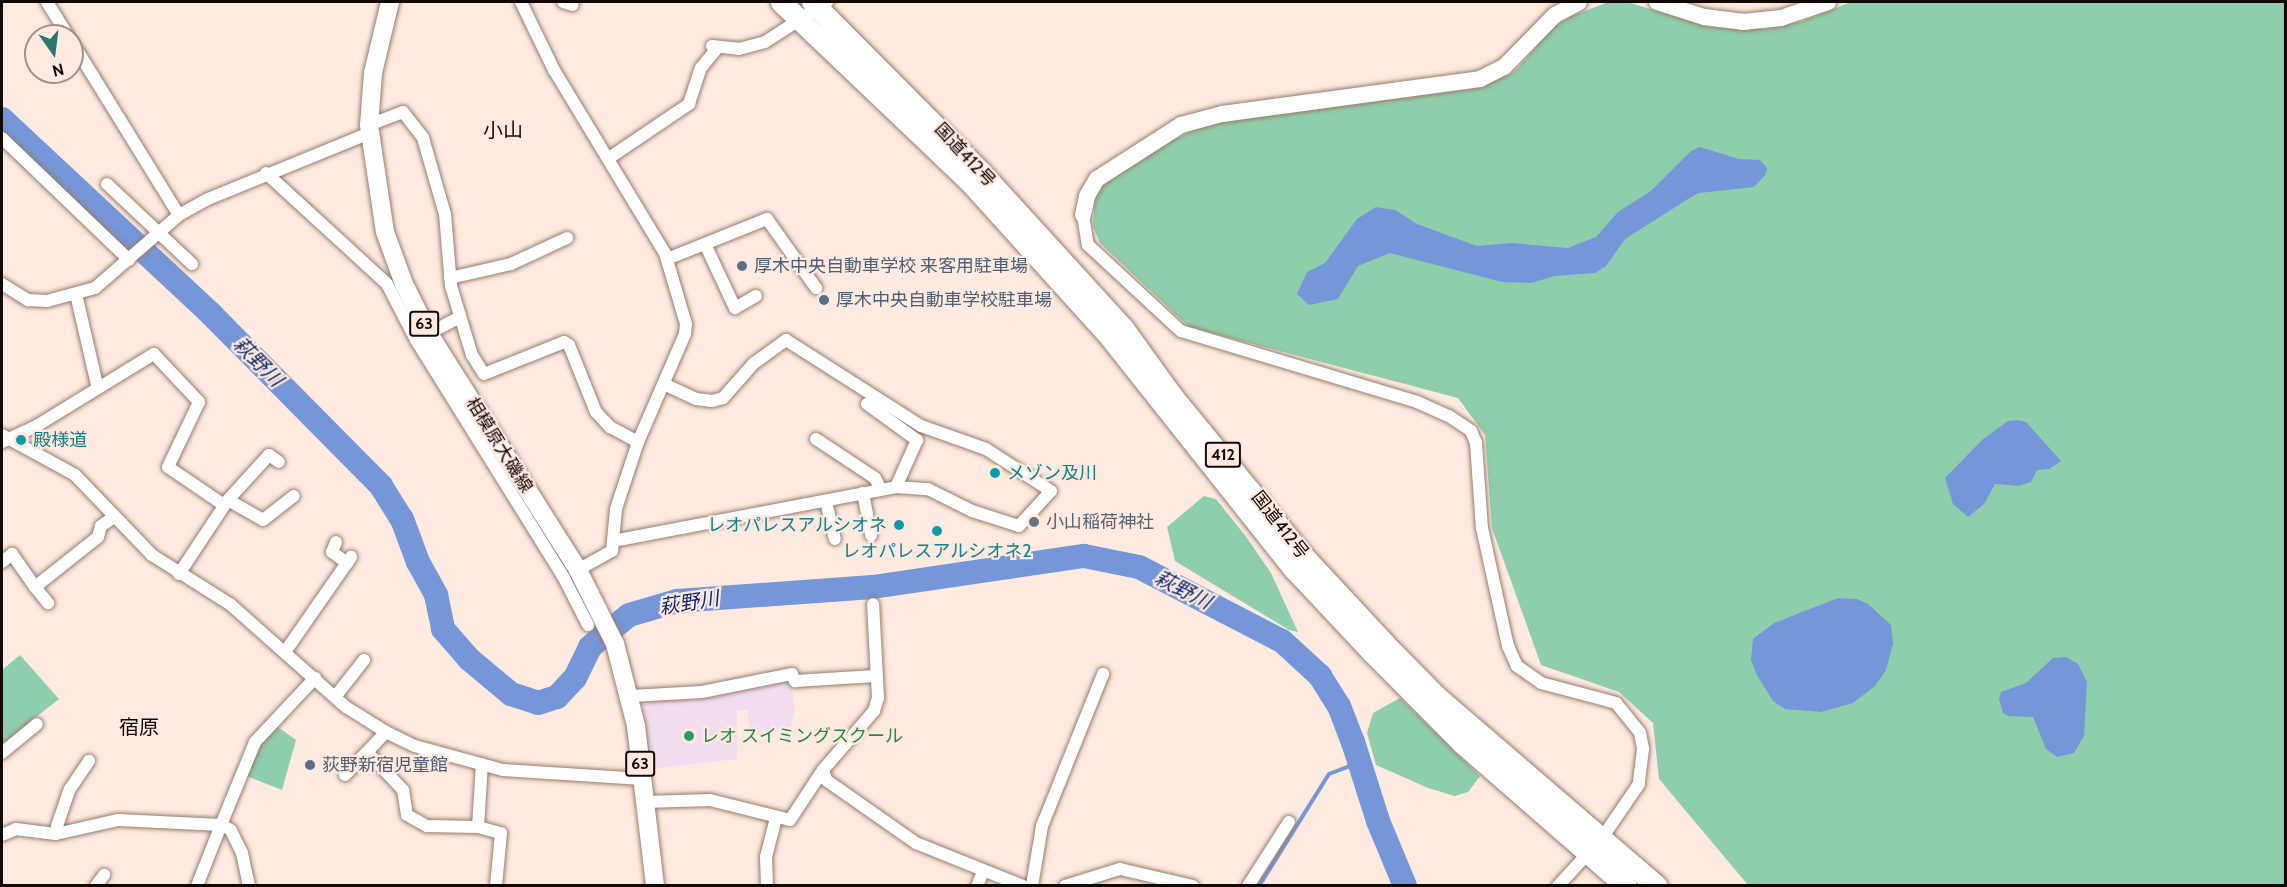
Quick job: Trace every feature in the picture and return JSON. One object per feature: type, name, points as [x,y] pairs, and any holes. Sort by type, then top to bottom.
[{"type":"highway","name":"国道412号","points":[[781,2],[814,7],[974,164],[1123,327],[1172,396],[1306,559],[1384,643],[1444,703],[1657,885]]},
{"type":"highway","name":"国道412号","points":[[814,7],[1081,305],[1294,569],[1462,743],[1587,854],[1626,885]]},
{"type":"main road","name":"相模原大磯線","points":[[390,2],[373,73],[370,129],[385,232],[423,337],[578,570],[615,644],[631,696],[655,885]]},
{"type":"street","points":[[47,2],[61,24]]},
{"type":"street","points":[[521,2],[554,70],[609,158],[667,259],[686,324],[686,334],[638,442],[616,509],[612,551],[578,570]]},
{"type":"street","points":[[1558,885],[1602,838],[1639,784],[1644,762],[1640,733],[1616,703],[1541,683],[1517,666],[1508,646],[1482,528],[1476,443],[1471,431],[1449,416],[1417,402],[1181,331],[1088,245],[1083,215],[1087,196],[1097,179],[1180,125],[1222,114],[1480,79],[1505,66],[1555,15],[1579,2]]},
{"type":"street","points":[[1657,2],[1704,17],[1743,22],[1781,18],[1828,2]]},
{"type":"street","points":[[609,158],[689,105],[701,68],[715,46],[739,49],[765,42],[814,7]]},
{"type":"street","points":[[84,61],[179,215]]},
{"type":"street","points":[[2,284],[28,300],[48,301],[95,288],[179,215],[266,173],[370,129],[403,112],[418,130],[445,214],[450,278],[472,356],[484,374],[564,342],[569,345],[596,412],[610,428],[638,442]]},
{"type":"street","points":[[2,138],[131,258]]},
{"type":"street","points":[[266,173],[387,284],[423,337],[564,578],[588,625]]},
{"type":"street","points":[[107,184],[158,235],[192,264]]},
{"type":"street","points":[[667,259],[767,219],[816,288]]},
{"type":"street","points":[[450,278],[511,264],[567,238]]},
{"type":"street","points":[[705,244],[735,308],[756,296]]},
{"type":"street","points":[[76,294],[97,386]]},
{"type":"street","points":[[423,337],[460,317]]},
{"type":"street","points":[[613,541],[896,487],[928,489],[972,511],[1019,526],[1051,490],[986,449],[921,426],[790,338],[754,363],[723,398],[712,401],[696,399],[664,384]]},
{"type":"street","points":[[3,439],[38,425],[97,386],[154,354],[199,402],[168,466],[170,471],[263,520],[276,504],[294,496]]},
{"type":"street","points":[[867,404],[888,422],[917,440],[896,487]]},
{"type":"street","points":[[3,439],[75,475],[126,532],[179,574],[231,605],[335,697],[386,732],[415,746],[503,770],[642,779]]},
{"type":"street","points":[[816,439],[875,478],[881,490]]},
{"type":"street","points":[[179,574],[226,502],[269,455],[279,462]]},
{"type":"street","points":[[863,493],[871,535]]},
{"type":"street","points":[[826,501],[835,539]]},
{"type":"street","points":[[35,587],[98,537],[101,526],[114,517]]},
{"type":"street","points":[[285,652],[349,560],[331,551]]},
{"type":"street","points":[[2,562],[12,554],[48,603]]},
{"type":"street","points":[[645,802],[710,800],[790,820],[824,770],[874,711],[878,698],[875,676],[873,604]]},
{"type":"street","points":[[335,697],[364,660]]},
{"type":"street","points":[[631,696],[702,692],[792,674],[795,681],[875,676]]},
{"type":"street","points":[[1032,885],[1042,826],[1103,674]]},
{"type":"street","points":[[197,885],[255,742],[315,678]]},
{"type":"street","points":[[2,753],[37,724]]},
{"type":"street","points":[[345,775],[369,754],[386,732]]},
{"type":"street","points":[[369,754],[403,790],[407,815],[427,826],[478,827],[501,833],[496,885]]},
{"type":"street","points":[[478,827],[482,764]]},
{"type":"street","points":[[58,833],[57,826],[70,789],[82,765]]},
{"type":"street","points":[[824,770],[826,780],[877,819],[916,843],[982,872],[1023,885]]},
{"type":"street","points":[[767,885],[766,857],[776,818]]},
{"type":"street","points":[[2,835],[16,829],[58,833],[118,820],[221,825],[231,830],[242,853],[249,885]]},
{"type":"street","points":[[1248,885],[1289,822]]},
{"type":"street","points":[[1065,885],[1120,869],[1193,885]]},
{"type":"street","points":[[977,885],[982,872]]},
{"type":"shaded area","points":[[790,677],[795,710],[790,730],[750,732],[747,710],[737,710],[737,759],[649,769],[643,699]]},
{"type":"green space","points":[[1627,2],[1710,27],[1765,29],[1800,22],[1851,2],[2285,2],[2285,885],[1748,885],[1659,779],[1653,723],[1619,692],[1541,665],[1492,528],[1485,435],[1458,398],[1189,327],[1100,243],[1093,227],[1095,198],[1104,184],[1174,139],[1219,122],[1479,88],[1514,72],[1554,27],[1569,17],[1606,3]]},
{"type":"green space","points":[[1204,496],[1216,499],[1247,538],[1271,573],[1298,632],[1289,630],[1175,561],[1167,527]]},
{"type":"green space","points":[[20,655],[59,699],[2,744],[2,670]]},
{"type":"green space","points":[[1400,698],[1480,776],[1468,792],[1455,796],[1428,788],[1376,765],[1367,733],[1373,713]]},
{"type":"green space","points":[[275,725],[296,740],[282,790],[244,775],[256,746]]},
{"type":"water","points":[[1700,147],[1739,159],[1760,160],[1767,168],[1766,174],[1754,187],[1699,193],[1688,199],[1625,239],[1606,266],[1595,273],[1555,276],[1531,283],[1502,282],[1390,253],[1358,266],[1338,299],[1309,305],[1297,294],[1307,272],[1325,263],[1357,219],[1376,207],[1395,210],[1417,224],[1477,246],[1511,243],[1568,248],[1596,237],[1618,212],[1651,191],[1691,151]]},
{"type":"water","points":[[2008,421],[2026,422],[2061,461],[2049,469],[2037,470],[2031,482],[2019,486],[1995,484],[1984,504],[1968,517],[1953,504],[1945,478],[1982,440]]},
{"type":"water","points":[[1838,598],[1857,599],[1868,604],[1891,625],[1893,644],[1886,670],[1875,686],[1853,703],[1821,712],[1785,709],[1773,701],[1757,675],[1751,660],[1753,639],[1774,623]]},
{"type":"water","points":[[2066,657],[2078,664],[2087,682],[2084,736],[2074,753],[2057,757],[2046,749],[2033,717],[2008,716],[2003,713],[1999,699],[2001,692],[2026,683],[2053,658]]},
{"type":"waterway","name":"萩野川","points":[[2,119],[211,314],[381,486],[402,519],[418,562],[436,595],[443,629],[469,659],[511,694],[538,703],[557,697],[575,678],[590,647],[629,615],[677,601],[873,587],[1084,556],[1139,567],[1282,641],[1320,676],[1339,706],[1378,821],[1405,886]]},
{"type":"waterway","points":[[1259,886],[1329,774],[1361,762]]},
{"type":"place","name":"厚木中央自動車学校 来客用駐車場","points":[[742,266]]},
{"type":"place","name":"厚木中央自動車学校駐車場","points":[[824,300]]},
{"type":"place","name":"殿様道","points":[[21,440]]},
{"type":"place","name":"メゾン及川","points":[[995,473]]},
{"type":"place","name":"小山稲荷神社","points":[[1034,522]]},
{"type":"place","name":"レオパレスアルシオネ","points":[[899,525]]},
{"type":"place","name":"レオパレスアルシオネ2","points":[[937,531]]},
{"type":"place","name":"レオ スイミングスクール","points":[[689,736]]},
{"type":"place","name":"荻野新宿児童館","points":[[310,765]]},
{"type":"district","name":"小山","points":[[503,130]]},
{"type":"district","name":"宿原","points":[[139,727]]}]
